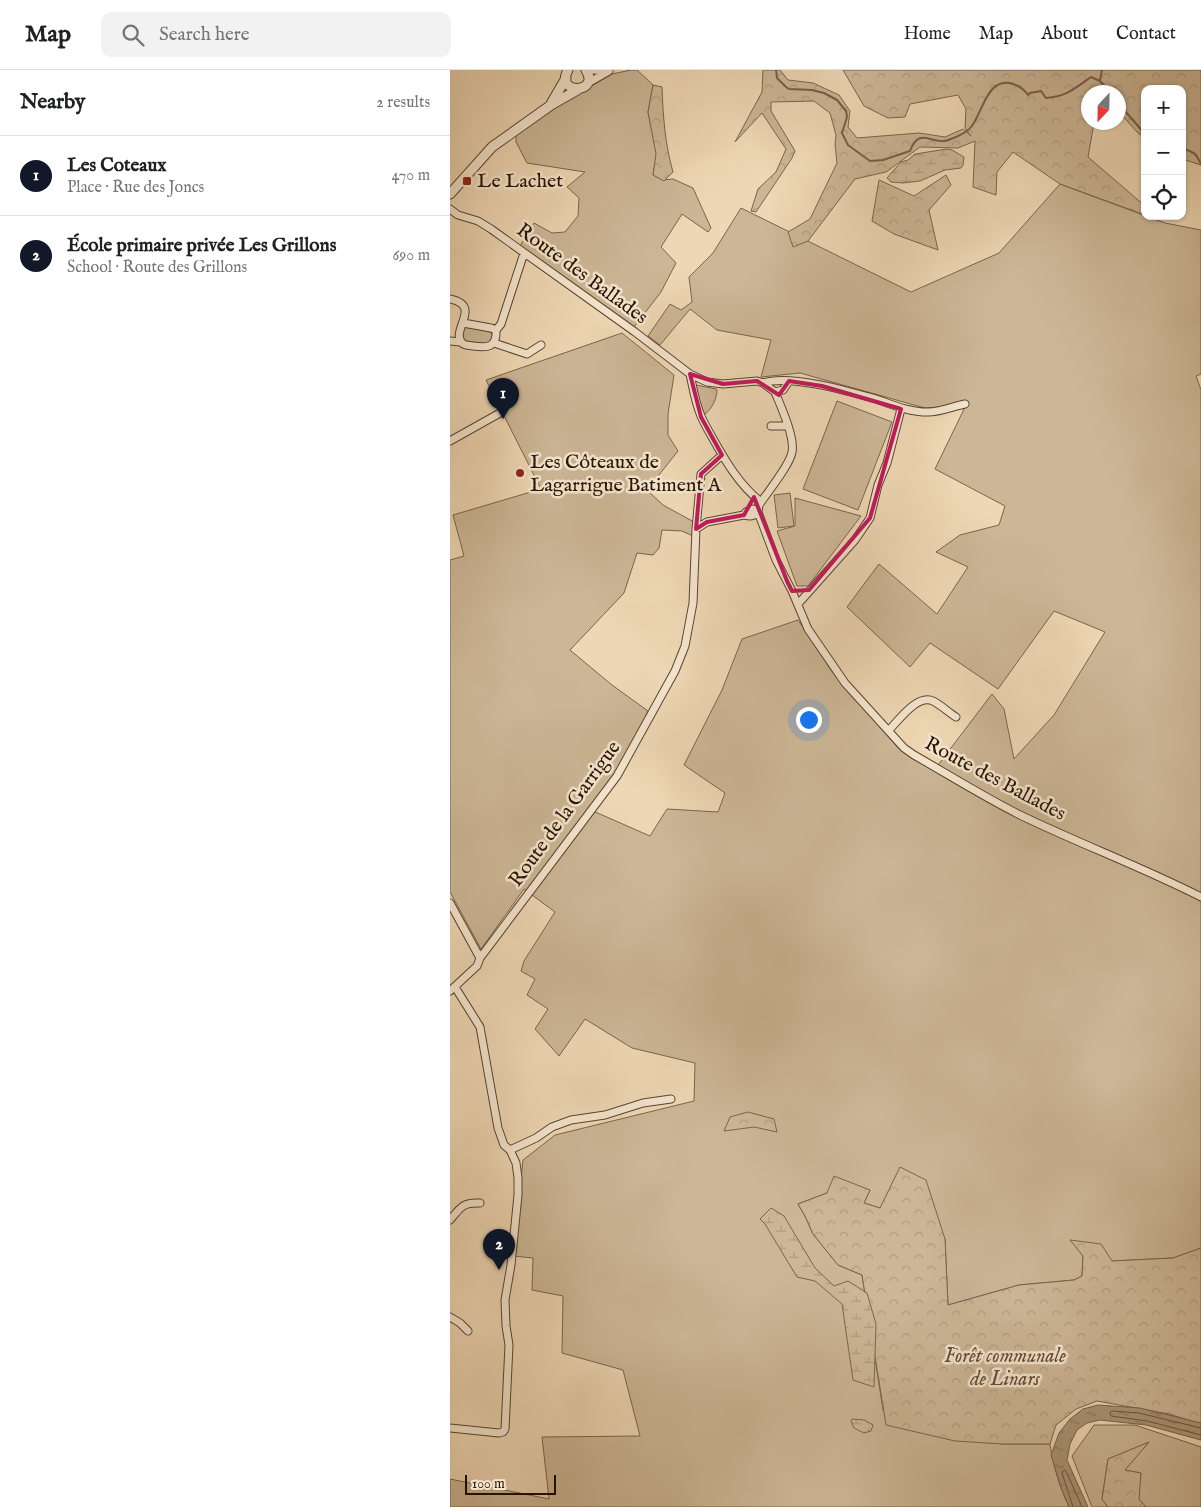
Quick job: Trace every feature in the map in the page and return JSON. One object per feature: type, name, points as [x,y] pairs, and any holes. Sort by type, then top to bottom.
[{"type":"street","points":[[586,70],[589,75],[588,82]]},
{"type":"street","points":[[593,70],[611,70]]},
{"type":"street","points":[[450,194],[492,146],[551,104],[586,86],[588,82],[611,70]]},
{"type":"street","points":[[567,73],[569,86],[579,89]]},
{"type":"street","points":[[551,104],[567,73]]},
{"type":"street","name":"Route des Ballades","points":[[450,209],[458,215],[478,221],[491,229],[635,332],[690,374],[707,382],[723,384],[789,381],[822,386],[877,400],[901,409],[928,412],[965,404]]},
{"type":"street","points":[[450,341],[484,348],[494,343],[496,330],[501,324],[524,253]]},
{"type":"street","points":[[450,299],[463,304],[463,323],[458,336],[460,342]]},
{"type":"street","points":[[463,323],[496,330]]},
{"type":"street","points":[[494,343],[527,354],[541,345]]},
{"type":"street","points":[[690,374],[701,417],[722,455],[737,478],[761,502]]},
{"type":"street","points":[[775,392],[779,384],[789,381]]},
{"type":"street","points":[[696,529],[707,522],[744,515],[753,509],[758,512],[761,502],[788,462],[792,452],[792,443],[788,426],[775,392],[763,383]]},
{"type":"street","points":[[798,604],[855,540],[870,518],[901,409]]},
{"type":"street","points":[[450,441],[500,413]]},
{"type":"street","points":[[771,426],[788,426]]},
{"type":"street","name":"Route de la Garrigue","points":[[453,989],[477,966],[480,958],[617,776],[675,671],[685,646],[693,603],[696,529],[701,474],[722,455]]},
{"type":"street","name":"Route des Ballades","points":[[758,512],[776,560],[808,629],[822,652],[845,683],[904,748],[1021,815],[1174,883],[1201,897]]},
{"type":"street","points":[[792,591],[809,590]]},
{"type":"street","points":[[889,730],[914,704],[923,700],[932,700],[956,718]]},
{"type":"street","points":[[450,902],[480,958]]},
{"type":"street","points":[[450,1428],[499,1433],[505,1429],[509,1346],[505,1300],[511,1265],[518,1195],[516,1163],[510,1150],[504,1145],[498,1128],[480,1027],[453,989]]},
{"type":"street","points":[[510,1150],[529,1142],[552,1127],[571,1120],[604,1115],[643,1104],[671,1099]]},
{"type":"street","points":[[450,1220],[458,1210],[468,1203],[480,1203]]},
{"type":"street","points":[[450,1318],[460,1323],[468,1331]]},
{"type":"highlighted area","points":[[690,374],[723,384],[757,381],[779,395],[789,381],[822,386],[901,409],[870,518],[809,590],[792,591],[754,497],[744,515],[707,522],[696,529],[701,474],[722,455],[701,417]]},
{"type":"green space","points":[[637,70],[653,85],[648,112],[657,154],[653,175],[663,180],[673,179],[693,188],[711,228],[708,232],[682,214],[661,247],[676,263],[661,292],[634,327],[520,246],[534,223],[552,233],[565,232],[578,216],[579,198],[567,187],[585,172],[527,163],[516,142],[516,133],[561,103],[612,74]]},
{"type":"green space","points":[[763,70],[780,70],[788,80],[813,83],[839,95],[850,111],[848,127],[857,138],[919,133],[945,137],[963,129],[971,136],[965,128],[966,109],[958,95],[910,104],[905,117],[888,118],[864,106],[843,70],[1201,70],[1201,165],[1186,160],[1186,85],[1141,85],[1141,135],[1126,120],[1126,85],[1081,85],[1081,130],[1093,130],[1088,157],[1141,203],[1141,214],[1060,184],[1013,152],[997,172],[996,195],[973,187],[975,141],[958,148],[920,147],[886,172],[855,179],[808,241],[793,247],[788,232],[810,219],[837,163],[836,135],[830,113],[814,101],[771,102],[771,111],[795,151],[756,212],[751,211],[758,189],[776,172],[786,149],[762,113],[735,142],[762,92]]},
{"type":"green space","points":[[653,85],[662,87],[665,130],[673,172],[664,181],[653,175],[656,154],[648,112]]},
{"type":"green space","points":[[947,149],[964,157],[961,168],[945,170],[920,181],[891,182],[887,178],[901,162],[908,160],[915,154]]},
{"type":"green space","points":[[946,175],[951,185],[929,210],[938,250],[894,234],[872,221],[879,180],[914,196]]},
{"type":"green space","points":[[1060,184],[1141,214],[1141,220],[1157,220],[1201,230],[1201,374],[1196,376],[1201,390],[1201,1248],[1173,1258],[1112,1261],[1071,1240],[1083,1256],[1082,1276],[1074,1280],[1019,1285],[948,1305],[945,1239],[880,1208],[864,1203],[870,1190],[827,1193],[798,1204],[813,1234],[838,1265],[862,1275],[883,1410],[1002,1444],[1050,1444],[1057,1476],[1069,1507],[450,1507],[450,1479],[549,1499],[542,1437],[640,1436],[623,1370],[562,1353],[563,1296],[532,1290],[533,1258],[513,1256],[523,1160],[555,1135],[694,1101],[695,1063],[632,1048],[585,1019],[559,1056],[535,1029],[548,1009],[527,995],[535,979],[521,971],[524,961],[555,912],[524,889],[481,949],[450,892],[450,560],[464,556],[453,515],[541,489],[486,380],[622,333],[674,375],[668,414],[668,435],[678,451],[647,490],[663,505],[694,522],[693,536],[682,531],[662,530],[659,548],[653,555],[637,553],[624,593],[570,650],[612,685],[648,711],[619,774],[593,811],[650,836],[667,809],[718,812],[725,793],[684,765],[722,690],[742,639],[798,620],[833,673],[899,749],[935,769],[992,694],[1004,709],[1014,759],[1054,715],[1105,632],[1054,611],[998,689],[930,643],[910,667],[847,607],[879,564],[937,614],[968,567],[936,552],[960,535],[999,525],[1005,506],[935,469],[966,405],[925,408],[800,373],[761,377],[771,340],[717,330],[690,309],[660,345],[648,336],[670,304],[681,310],[692,302],[689,277],[713,253],[741,208],[911,292],[999,253]]},
{"type":"green space","points":[[463,328],[488,330],[492,334],[493,339],[488,345],[466,342],[462,337]]},
{"type":"green space","points":[[696,385],[717,390],[714,403],[705,414],[701,412],[696,394]]},
{"type":"green space","points":[[837,401],[892,422],[858,510],[803,489]]},
{"type":"green space","points":[[790,493],[794,526],[778,528],[774,495]]},
{"type":"green space","points":[[795,498],[861,516],[808,586],[797,586],[777,531],[795,526]]},
{"type":"green space","points":[[748,1112],[774,1119],[777,1132],[754,1127],[724,1131],[730,1117]]},
{"type":"green space","name":"Forêt communale de Linars","points":[[900,1167],[926,1180],[945,1239],[948,1305],[1019,1285],[1074,1280],[1082,1276],[1083,1256],[1070,1240],[1101,1244],[1112,1261],[1173,1258],[1201,1248],[1201,1424],[1169,1414],[1097,1401],[1076,1409],[1056,1425],[1050,1444],[1002,1444],[955,1441],[886,1425],[862,1275],[838,1265],[813,1234],[798,1204],[827,1193],[834,1176],[870,1190],[864,1203],[880,1208]]},
{"type":"green space","points":[[771,1208],[784,1216],[815,1268],[834,1286],[848,1281],[867,1293],[876,1324],[874,1387],[853,1380],[842,1304],[815,1281],[797,1277],[765,1224],[760,1219]]},
{"type":"green space","points":[[852,1419],[864,1420],[873,1425],[871,1431],[864,1433],[854,1428]]},
{"type":"green space","points":[[1094,1425],[1135,1425],[1201,1447],[1201,1507],[1146,1507],[1138,1499],[1141,1473],[1124,1470],[1148,1443],[1108,1459],[1102,1499],[1108,1507],[1092,1507],[1072,1456]]},
{"type":"green space","points":[[1149,1442],[1125,1470],[1141,1473],[1139,1499],[1146,1507],[1108,1507],[1102,1499],[1108,1459]]},
{"type":"water","points":[[1098,1405],[1140,1408],[1201,1423],[1201,1440],[1146,1425],[1100,1420],[1087,1423],[1077,1430],[1070,1444],[1067,1460],[1088,1507],[1069,1507],[1051,1455],[1059,1433],[1070,1419],[1083,1409]]},
{"type":"waterway","points":[[776,70],[777,78],[789,89],[812,90],[824,93],[837,100],[846,111],[847,117],[842,133],[848,145],[870,161],[883,160],[910,151],[918,139],[928,138],[944,141],[962,134],[975,121],[986,98],[997,85],[1004,83],[1013,84],[1023,89],[1028,95],[1041,91],[1046,98],[1065,94],[1091,77],[1104,85]]},
{"type":"waterway","points":[[1100,80],[1102,70]]},
{"type":"waterway","points":[[1126,112],[1142,130]]},
{"type":"waterway","points":[[1186,150],[1194,154],[1201,164]]},
{"type":"place","name":"Le Lachet","points":[[467,181]]},
{"type":"place","name":"Les Coteaux","points":[[503,419]]},
{"type":"place","name":"Les Côteaux de Lagarrigue Batiment A","points":[[520,473]]},
{"type":"place","name":"École primaire privée Les Grillons","points":[[499,1270]]}]
